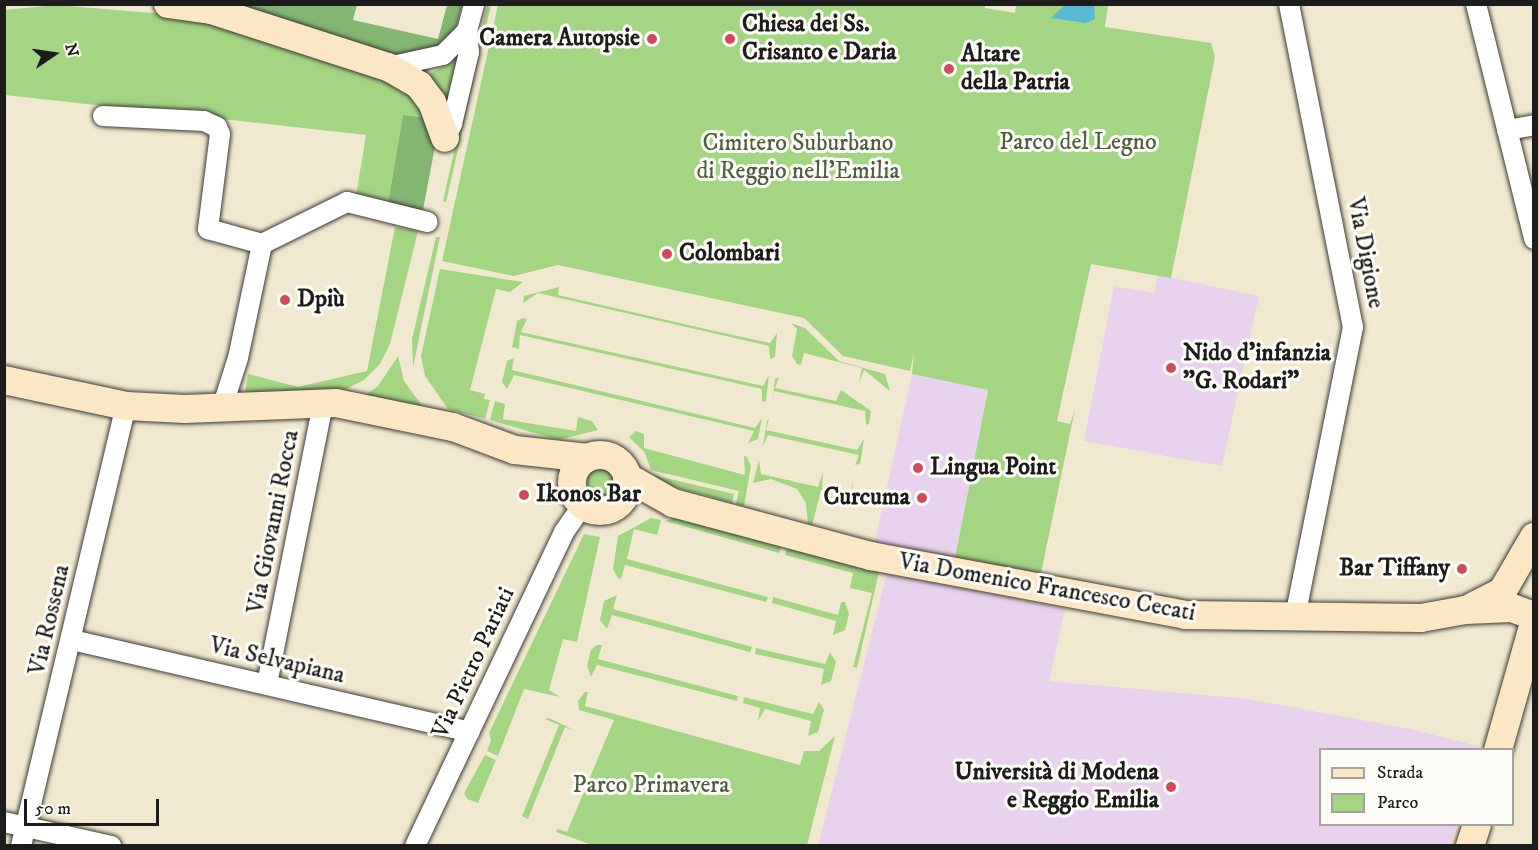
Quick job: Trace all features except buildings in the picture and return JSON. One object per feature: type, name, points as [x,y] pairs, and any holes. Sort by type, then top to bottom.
[{"type":"street","points":[[168,4],[206,7],[388,67],[419,85],[432,102],[445,138]]},
{"type":"street","points":[[445,138],[469,52],[467,32],[474,4]]},
{"type":"street","name":"Via Digione","points":[[1289,4],[1353,327],[1295,617]]},
{"type":"street","points":[[1476,4],[1533,238]]},
{"type":"street","points":[[388,67],[443,55],[467,32]]},
{"type":"street","points":[[103,116],[204,121],[217,127],[220,134],[208,229],[262,244],[347,202],[428,222]]},
{"type":"street","points":[[1507,130],[1533,125]]},
{"type":"street","points":[[222,408],[238,358],[262,244]]},
{"type":"street","points":[[4,380],[126,406],[222,408],[323,405],[389,411],[453,427],[515,450],[556,472],[578,498],[601,510],[623,490],[623,467],[609,457],[588,458],[515,450]]},
{"type":"street","name":"Via Giovanni Rocca","points":[[267,684],[323,405]]},
{"type":"street","name":"Via Rossena","points":[[21,846],[126,406]]},
{"type":"street","points":[[578,498],[574,474],[588,458]]},
{"type":"street","name":"Via Domenico Francesco Cecati","points":[[623,490],[871,556],[1055,594],[1185,615],[1421,618],[1465,610],[1533,616]]},
{"type":"street","name":"Via Pietro Pariati","points":[[415,846],[435,800],[471,732],[578,498]]},
{"type":"street","points":[[1465,610],[1502,592],[1533,537]]},
{"type":"street","points":[[1499,748],[1533,623]]},
{"type":"street","name":"Via Selvapiana","points":[[72,640],[471,732]]},
{"type":"street","points":[[4,822],[111,846]]},
{"type":"street","points":[[1470,846],[1476,826]]},
{"type":"shaded area","name":"Nido d'infanzia \"G. Rodari\"","points":[[1158,275],[1259,296],[1222,466],[1084,441],[1114,286],[1154,293]]},
{"type":"shaded area","points":[[912,374],[988,390],[955,558],[874,545]]},
{"type":"shaded area","points":[[887,572],[1065,609],[1049,681],[1248,699],[1411,729],[1478,746],[1478,748],[1319,748],[1319,826],[1456,826],[1450,845],[818,846]]},
{"type":"green space","points":[[985,4],[985,8],[1015,13],[1016,5],[1108,5],[1105,27],[1211,43],[1215,57],[1171,278],[1091,264],[1057,421],[1070,424],[1075,409],[1040,578],[955,558],[988,390],[912,374],[914,353],[910,371],[843,356],[804,318],[558,265],[514,276],[442,261],[498,5]]},
{"type":"green space","points":[[57,5],[188,16],[380,73],[405,89],[429,118],[403,115],[388,203],[356,196],[366,135],[5,95],[4,10]]},
{"type":"green space","points":[[231,5],[357,5],[353,20],[438,39],[447,5],[462,5],[454,35],[443,47],[398,56]]},
{"type":"green space","points":[[487,5],[491,5],[446,202],[443,201]]},
{"type":"green space","points":[[465,53],[449,103],[428,75]]},
{"type":"green space","points":[[403,115],[429,118],[436,141],[423,210],[388,203]]},
{"type":"green space","points":[[395,227],[418,231],[390,344],[380,364],[364,380],[335,395],[245,393],[248,374],[298,387],[367,371]]},
{"type":"green space","points":[[436,237],[440,237],[413,367],[412,339]]},
{"type":"green space","points":[[440,269],[523,282],[510,292],[496,289],[470,390],[485,394],[484,399],[490,400],[485,419],[448,409],[425,376],[421,356]]},
{"type":"green space","points":[[559,287],[558,295],[770,343],[777,333],[775,357],[770,359],[769,346],[538,293],[523,303],[524,296]]},
{"type":"green space","points":[[522,318],[527,319],[521,332],[763,386],[769,375],[766,401],[762,402],[762,389],[520,335],[519,349],[512,347],[517,321]]},
{"type":"green space","points":[[791,323],[805,328],[839,361],[885,374],[890,391],[864,370],[859,383],[862,368],[804,353],[801,365],[797,364],[792,356],[797,329]]},
{"type":"green space","points":[[398,356],[404,381],[428,414],[361,398],[378,386]]},
{"type":"green space","points":[[514,358],[512,370],[755,428],[762,418],[758,439],[748,443],[754,431],[514,375],[507,389],[502,382],[507,361]]},
{"type":"green space","points":[[779,377],[775,388],[836,401],[841,390],[871,411],[869,424],[866,425],[865,411],[774,391],[772,405],[775,379]]},
{"type":"green space","points":[[495,401],[505,404],[503,419],[576,431],[578,417],[592,421],[598,430],[558,440],[490,420]]},
{"type":"green space","points":[[769,419],[766,430],[857,450],[864,439],[860,464],[855,465],[859,455],[768,435],[763,446],[767,421]]},
{"type":"green space","points":[[636,431],[644,434],[644,448],[745,475],[744,456],[747,457],[751,466],[744,506],[736,504],[739,491],[651,470],[645,453],[629,437]]},
{"type":"green space","points":[[759,460],[761,474],[818,487],[823,472],[822,488],[851,494],[853,480],[852,497],[821,490],[812,526],[808,525],[806,503],[797,489],[771,479],[753,483]]},
{"type":"green space","points":[[602,467],[613,471],[617,482],[613,493],[602,497],[591,493],[587,482],[591,471]]},
{"type":"green space","points":[[653,475],[734,494],[732,503],[654,481]]},
{"type":"green space","points":[[651,518],[661,520],[657,535],[634,529],[627,559],[768,597],[766,602],[625,565],[621,579],[618,578],[613,569],[618,536]]},
{"type":"green space","points":[[677,518],[781,547],[779,553],[665,521]]},
{"type":"green space","points":[[584,534],[600,537],[577,642],[563,639],[549,690],[560,697],[524,689],[498,756],[487,751],[491,740],[489,733]]},
{"type":"green space","points":[[787,548],[879,572],[857,668],[853,667],[872,593],[850,588],[853,573],[785,555]]},
{"type":"green space","points":[[617,595],[613,609],[752,647],[750,652],[612,615],[607,629],[600,620],[604,601]]},
{"type":"green space","points":[[773,597],[838,615],[841,602],[845,602],[849,614],[845,630],[833,635],[836,621],[772,603]]},
{"type":"green space","points":[[597,645],[602,645],[598,659],[738,696],[737,701],[597,665],[591,677],[587,666],[591,650]]},
{"type":"green space","points":[[756,648],[825,664],[830,652],[836,662],[831,681],[821,685],[824,669],[755,654]]},
{"type":"green space","name":"Parco Primavera","points":[[585,692],[588,692],[585,706],[800,765],[804,751],[819,751],[835,736],[807,845],[592,845],[556,832],[558,829],[567,832],[614,720],[579,710],[578,701]]},
{"type":"green space","points":[[744,697],[813,714],[819,702],[824,710],[818,732],[808,736],[811,721],[765,709],[758,721],[760,708],[743,703]]},
{"type":"green space","points":[[549,718],[574,730],[565,727],[528,819],[522,816],[559,725],[545,719]]},
{"type":"green space","points":[[485,755],[496,760],[478,803],[467,799],[464,793]]},
{"type":"water","points":[[1065,5],[1094,5],[1095,19],[1086,23],[1051,18]]},
{"type":"place","name":"Camera Autopsie","points":[[652,39]]},
{"type":"place","name":"Chiesa dei Ss. Crisanto e Daria","points":[[730,39]]},
{"type":"place","name":"Altare della Patria","points":[[949,69]]},
{"type":"place","name":"Colombari","points":[[667,254]]},
{"type":"place","name":"Dpiù","points":[[285,300]]},
{"type":"place","name":"Nido d'infanzia \"G. Rodari\"","points":[[1171,368]]},
{"type":"place","name":"Lingua Point","points":[[918,468]]},
{"type":"place","name":"Ikonos Bar","points":[[524,495]]},
{"type":"place","name":"Curcuma","points":[[922,498]]},
{"type":"place","name":"Bar Tiffany","points":[[1462,569]]},
{"type":"place","name":"Università di Modena e Reggio Emilia","points":[[1171,787]]},
{"type":"park label","name":"Parco del Legno","points":[[1078,143]]},
{"type":"park label","name":"Cimitero Suburbano di Reggio nell'Emilia","points":[[798,158]]}]
